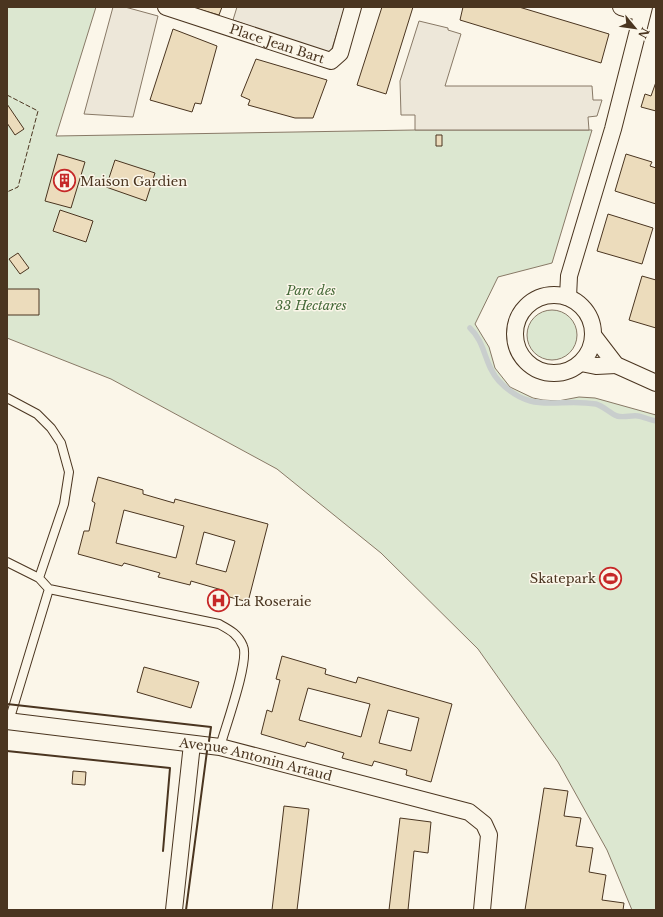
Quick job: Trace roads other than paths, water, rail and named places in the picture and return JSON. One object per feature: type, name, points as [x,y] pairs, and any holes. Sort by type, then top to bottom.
[{"type":"street","name":"Place Jean Bart","points":[[166,7],[330,61],[340,53],[353,7]]},
{"type":"street","points":[[568,297],[569,276],[617,110],[643,10],[621,7]]},
{"type":"street","points":[[556,295],[568,297],[586,310],[591,320],[593,335],[588,353],[580,363],[570,370],[558,373],[545,372],[533,367],[524,358],[517,347],[515,334],[517,322],[522,311],[532,302],[543,296],[556,295]]},
{"type":"street","points":[[593,335],[616,365]]},
{"type":"street","points":[[580,363],[596,366],[616,365],[656,383]]},
{"type":"street","name":"Avenue Antonin Artaud","points":[[8,721],[220,747],[469,812],[484,824],[489,835],[482,910]]},
{"type":"street","points":[[174,910],[192,744]]},
{"type":"lane","points":[[7,398],[37,414],[51,428],[61,443],[69,472],[64,504],[39,578]]},
{"type":"lane","points":[[7,562],[39,578],[49,589],[219,624],[235,633],[244,647],[244,664],[220,747]]},
{"type":"lane","points":[[8,721],[49,589]]},
{"type":"waterway","points":[[470,328],[479,340],[494,375],[511,392],[534,402],[582,402],[596,404],[617,416],[638,416],[656,421]]},
{"type":"place","name":"Maison Gardien","points":[[65,181]]},
{"type":"place","name":"Skatepark","points":[[611,578]]},
{"type":"place","name":"La Roseraie","points":[[218,601]]},
{"type":"park label","name":"Parc des 33 Hectares","points":[[311,298]]}]
